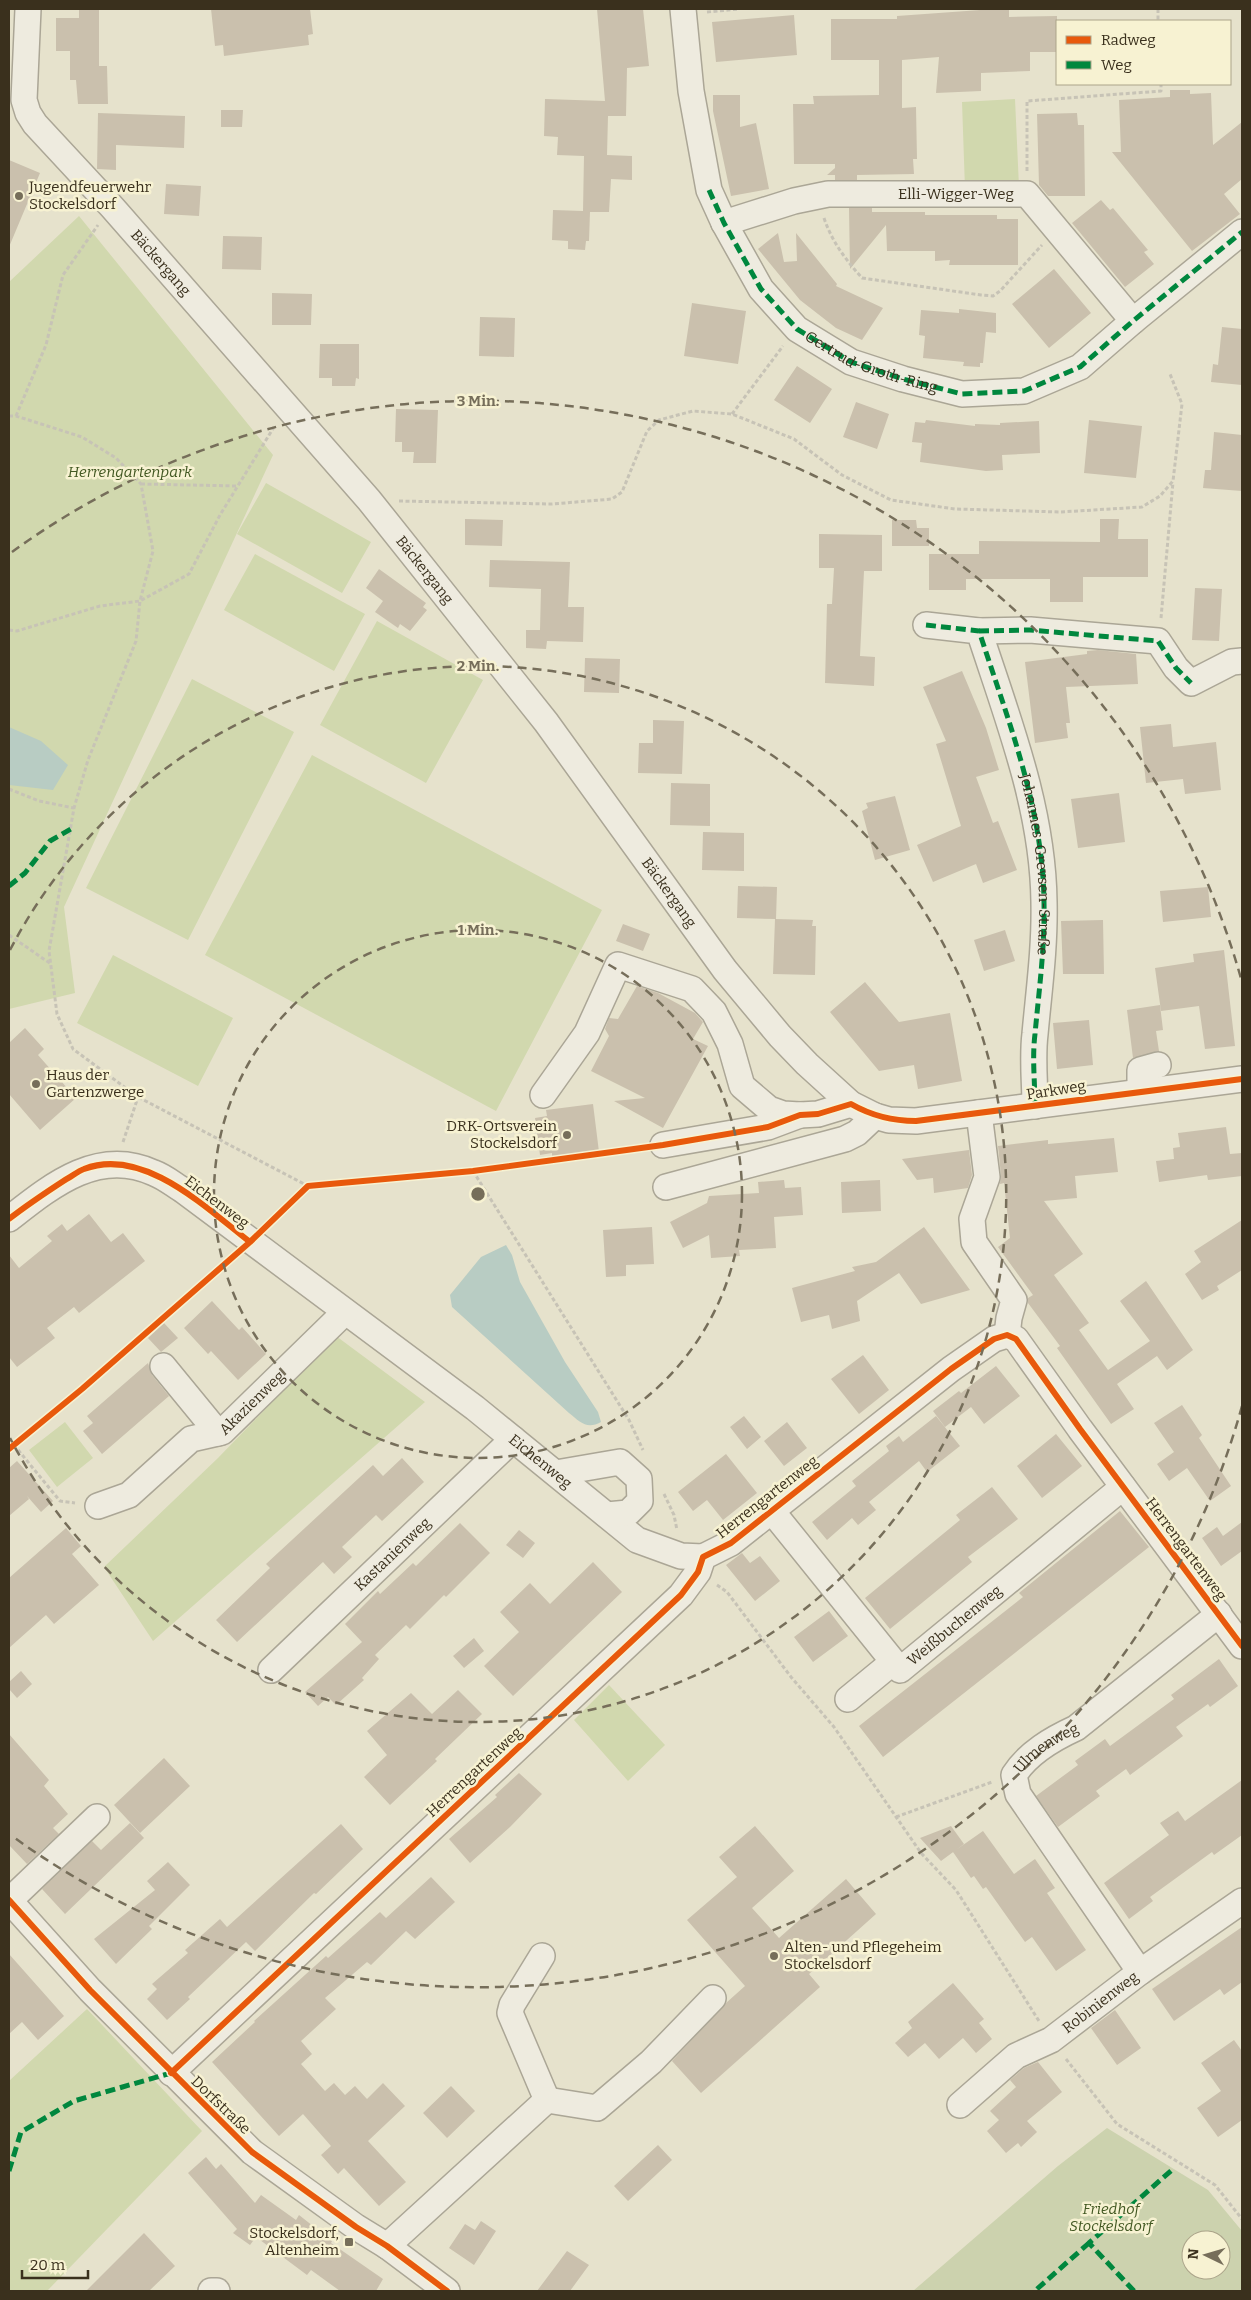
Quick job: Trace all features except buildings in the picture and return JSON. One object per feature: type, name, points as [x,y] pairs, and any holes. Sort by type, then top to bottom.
[{"type":"street","name":"Bäckergang","points":[[28,9],[24,100],[28,113],[35,124],[112,206],[368,500],[546,722],[725,970],[780,1036],[807,1064],[851,1104],[875,1116]]},
{"type":"street","name":"Gertrud-Groth-Ring","points":[[683,11],[691,91],[709,190],[724,223],[761,289],[797,329],[851,362],[903,379],[962,394],[1024,391],[1080,367],[1242,232]]},
{"type":"street","name":"Elli-Wigger-Weg","points":[[724,223],[794,201],[821,195],[1027,194],[1133,321]]},
{"type":"street","points":[[926,625],[979,631],[1030,630],[1158,641],[1176,668],[1191,683],[1232,662],[1242,661]]},
{"type":"street","name":"Johannes-Grevsen-Straße","points":[[979,631],[1021,758],[1037,821],[1044,902],[1042,974],[1034,1036],[1035,1106]]},
{"type":"street","points":[[543,1095],[587,1033],[618,965],[692,989],[714,1012],[730,1044],[742,1086],[770,1109],[783,1114],[818,1114],[851,1104]]},
{"type":"street","points":[[1140,1091],[1140,1070],[1158,1065]]},
{"type":"street","name":"Parkweg","points":[[875,1116],[889,1120],[908,1121],[1242,1079]]},
{"type":"street","points":[[979,1113],[987,1177],[972,1219],[974,1242],[1014,1300],[1007,1335]]},
{"type":"street","points":[[663,1145],[768,1127],[800,1115]]},
{"type":"street","points":[[666,1187],[845,1139],[857,1133],[875,1116]]},
{"type":"street","name":"Eichenweg","points":[[9,1220],[33,1200],[85,1168],[115,1163],[154,1172],[184,1191],[513,1438],[637,1540],[694,1562]]},
{"type":"street","name":"Akazienweg","points":[[98,1506],[129,1495],[191,1439],[222,1432],[346,1312]]},
{"type":"street","name":"Herrengartenweg","points":[[171,2073],[681,1595],[694,1562],[731,1544],[771,1510],[951,1369],[994,1338],[1007,1335],[1016,1339],[1123,1487],[1242,1646]]},
{"type":"street","points":[[163,1366],[218,1433]]},
{"type":"street","name":"Kastanienweg","points":[[271,1670],[513,1438]]},
{"type":"street","points":[[556,1473],[620,1462],[639,1478],[640,1502],[628,1513],[607,1515]]},
{"type":"street","name":"Weißbuchenweg","points":[[771,1510],[900,1670],[1123,1487]]},
{"type":"street","name":"Ulmenweg","points":[[1140,1972],[1018,1794],[1014,1775],[1021,1764],[1053,1739],[1076,1728],[1219,1614]]},
{"type":"street","points":[[848,1699],[893,1662]]},
{"type":"street","points":[[9,1901],[97,1817]]},
{"type":"street","name":"Dorfstraße","points":[[9,1901],[90,1990],[252,2152],[356,2228],[387,2246],[417,2282],[447,2291]]},
{"type":"street","name":"Robinienweg","points":[[960,2105],[1016,2056],[1051,2040],[1140,1972],[1242,1901]]},
{"type":"street","points":[[542,1956],[512,2005],[510,2013],[547,2100]]},
{"type":"street","points":[[547,2100],[597,2108],[651,2062],[713,1998]]},
{"type":"street","points":[[387,2246],[547,2100]]},
{"type":"street","points":[[211,2291],[217,2291]]},
{"type":"path","points":[[683,11],[739,9]]},
{"type":"path","points":[[1027,194],[1027,101],[1161,91],[1161,85]]},
{"type":"path","points":[[821,195],[829,233],[848,262],[862,278],[908,285],[993,296],[1056,230]]},
{"type":"path","points":[[16,416],[46,345],[63,275],[112,206]]},
{"type":"path","points":[[732,414],[797,329]]},
{"type":"path","points":[[1158,641],[1182,404],[1170,374]]},
{"type":"path","points":[[9,630],[17,631],[100,606],[140,601],[189,574],[220,515],[286,407]]},
{"type":"path","points":[[368,500],[552,504],[612,499],[622,492],[631,465],[647,431],[659,420],[693,411],[732,414],[794,439],[842,476],[891,500],[955,509],[1042,511],[1142,506],[1160,496],[1173,481]]},
{"type":"path","points":[[9,416],[16,416],[82,437],[116,458],[142,484],[153,551],[140,601],[136,641],[88,760],[74,808],[49,951],[57,1014],[73,1049],[138,1097],[308,1186],[473,1171],[663,1145]]},
{"type":"path","points":[[142,484],[238,486]]},
{"type":"path","points":[[9,789],[39,801],[74,808]]},
{"type":"path","points":[[9,935],[52,965]]},
{"type":"path","points":[[115,1163],[138,1097]]},
{"type":"path","points":[[473,1171],[629,1420],[646,1455]]},
{"type":"path","points":[[250,1242],[308,1186]]},
{"type":"path","points":[[14,1445],[60,1501],[98,1506]]},
{"type":"path","points":[[662,1489],[694,1562],[727,1592],[791,1677],[834,1727],[921,1853],[956,1890],[1051,2040],[1117,2124],[1215,2185],[1242,2219]]},
{"type":"path","points":[[896,1817],[954,1794],[1014,1775]]},
{"type":"green space","points":[[1015,99],[1019,187],[965,189],[962,102]]},
{"type":"green space","name":"Herrengartenpark","points":[[79,216],[273,455],[64,907],[75,993],[9,1009],[9,282]]},
{"type":"green space","points":[[266,483],[371,542],[342,593],[237,534]]},
{"type":"green space","points":[[255,554],[365,614],[334,671],[224,610]]},
{"type":"green space","points":[[377,621],[483,680],[426,783],[320,725]]},
{"type":"green space","points":[[192,679],[294,732],[188,940],[86,888]]},
{"type":"green space","points":[[312,755],[602,910],[496,1111],[205,955]]},
{"type":"green space","points":[[113,955],[233,1018],[198,1086],[77,1023]]},
{"type":"green space","points":[[336,1336],[425,1402],[153,1641],[104,1567],[218,1458]]},
{"type":"green space","points":[[65,1422],[93,1458],[57,1487],[29,1450]]},
{"type":"green space","points":[[609,1685],[665,1745],[628,1781],[574,1720]]},
{"type":"green space","points":[[87,2009],[202,2131],[47,2291],[9,2291],[9,2081]]},
{"type":"green space","name":"Friedhof Stockelsdorf","points":[[1107,2128],[1208,2190],[1242,2231],[1242,2291],[913,2291],[1058,2166]]},
{"type":"shaded area","points":[[9,727],[41,741],[68,765],[53,790],[9,785]]},
{"type":"shaded area","points":[[506,1245],[512,1255],[520,1282],[565,1362],[598,1412],[601,1422],[592,1425],[584,1424],[569,1413],[452,1307],[450,1295],[481,1257]]},
{"type":"marked path","points":[[709,190],[724,223],[761,289],[797,329],[851,362],[903,379],[962,394],[1024,391],[1080,367],[1242,232]]},
{"type":"marked path","points":[[926,625],[979,631],[1012,731],[1031,798],[1038,833],[1044,902],[1043,952],[1034,1043],[1035,1106]]},
{"type":"marked path","points":[[979,631],[1030,630],[1158,641],[1176,668],[1191,683]]},
{"type":"marked path","points":[[9,886],[25,873],[50,841],[71,829]]},
{"type":"marked path","points":[[9,2171],[21,2132],[74,2101],[171,2073]]},
{"type":"marked path","points":[[1134,2291],[1089,2243],[1173,2169]]},
{"type":"marked path","points":[[1037,2289],[1089,2243]]},
{"type":"cycle path","points":[[9,1449],[82,1389],[250,1242],[308,1186],[473,1171],[663,1145],[768,1127],[800,1115],[818,1114],[851,1104],[882,1117],[916,1121],[1242,1079]]},
{"type":"cycle path","points":[[9,1219],[43,1194],[84,1169],[107,1164],[129,1166],[152,1173],[173,1184],[214,1213],[250,1242]]},
{"type":"cycle path","points":[[171,2073],[681,1595],[698,1572],[703,1557],[731,1543],[951,1369],[994,1339],[1007,1335],[1016,1339],[1080,1429],[1242,1646]]},
{"type":"cycle path","points":[[9,1900],[90,1990],[252,2152],[356,2227],[387,2246],[447,2291]]},
{"type":"place","name":"Jugendfeuerwehr Stockelsdorf","points":[[19,196]]},
{"type":"place","name":"Haus der Gartenzwerge","points":[[36,1084]]},
{"type":"place","name":"DRK-Ortsverein Stockelsdorf","points":[[567,1135]]},
{"type":"place","name":"Alten- und Pflegeheim Stockelsdorf","points":[[774,1956]]},
{"type":"place","name":"Stockelsdorf, Altenheim","points":[[349,2242]]}]
